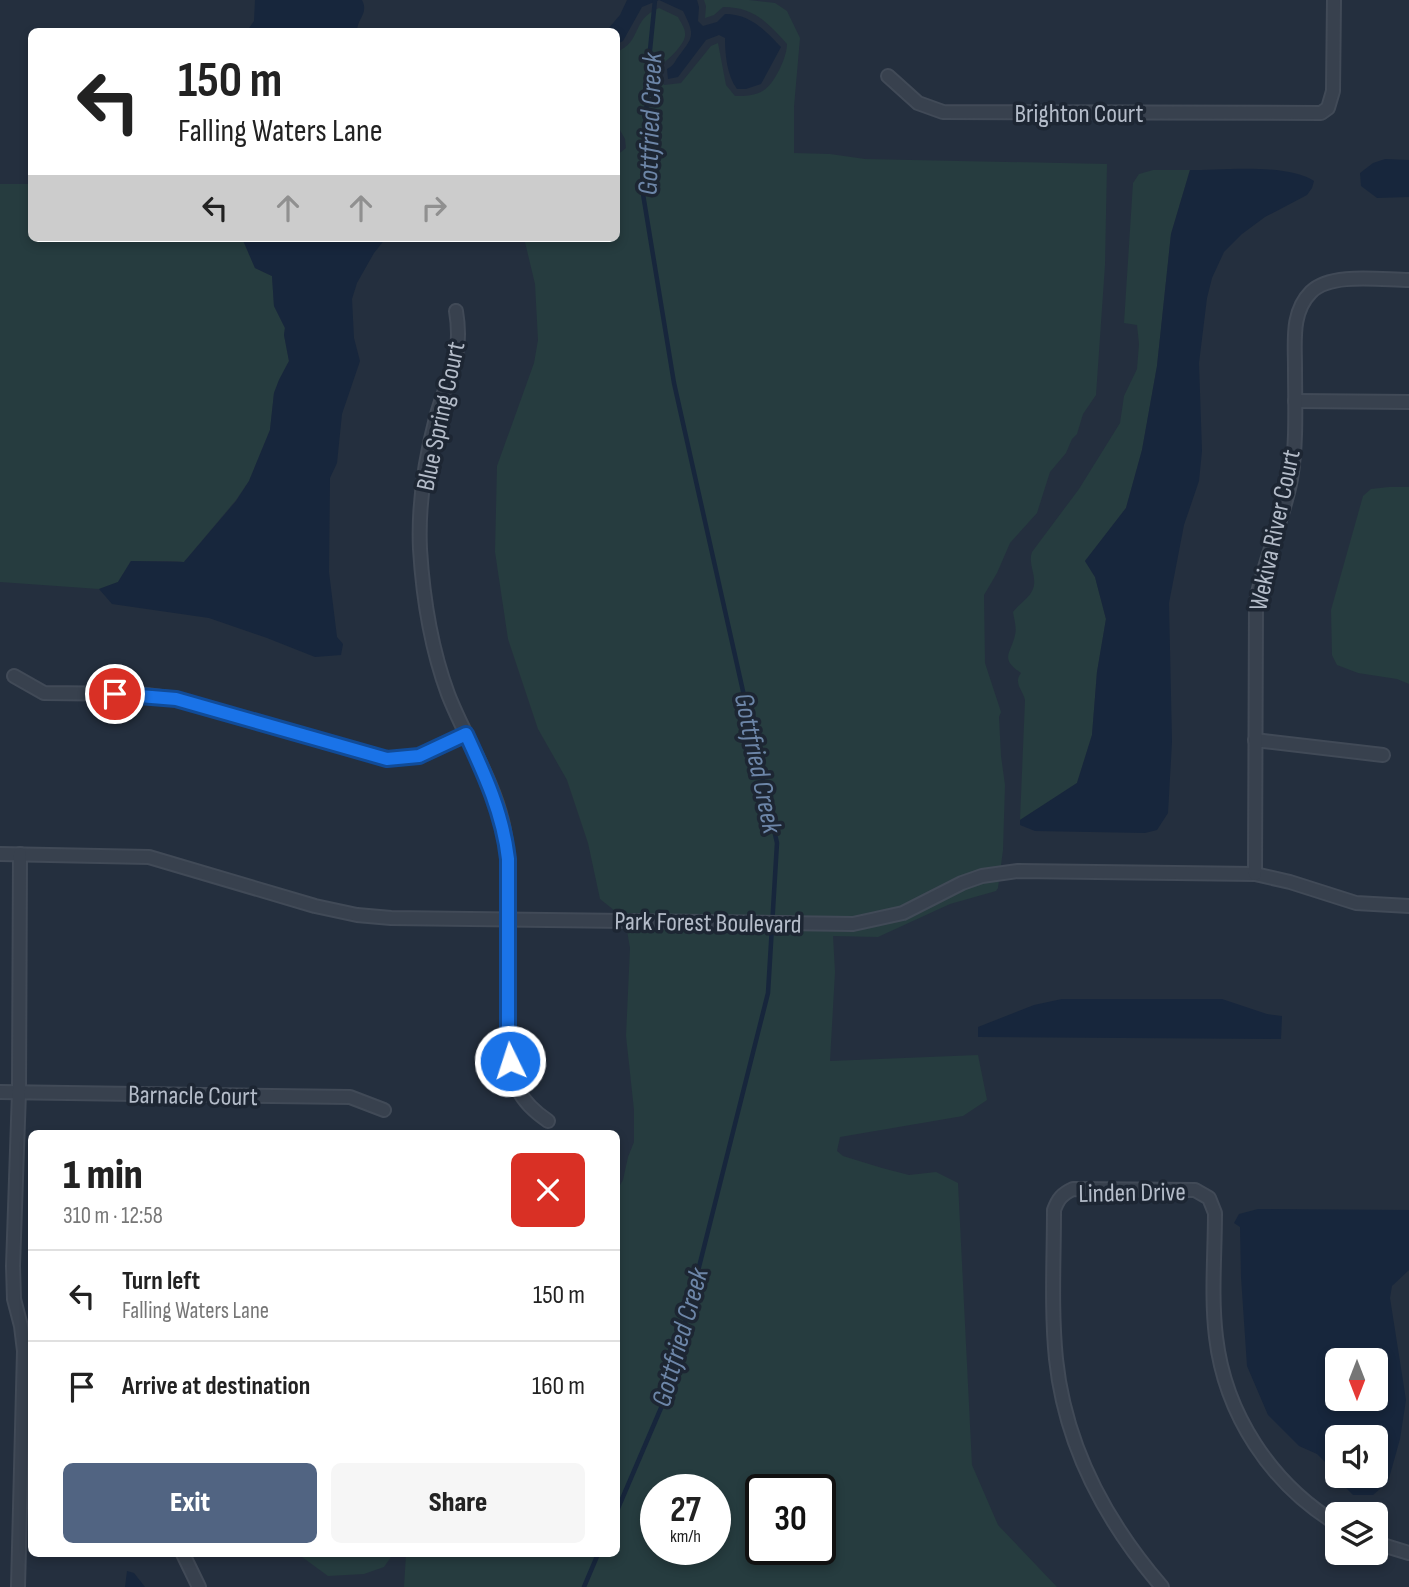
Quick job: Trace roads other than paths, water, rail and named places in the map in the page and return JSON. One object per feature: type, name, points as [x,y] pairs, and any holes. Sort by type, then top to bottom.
[{"type":"street","name":"Brighton Court","points":[[888,76],[918,103],[943,112],[1321,113],[1328,108],[1333,91],[1334,0]]},
{"type":"street","name":"Wekiva River Court","points":[[1255,874],[1256,603],[1290,480],[1294,452],[1296,321],[1299,309],[1313,289],[1333,280],[1409,280]]},
{"type":"street","name":"Blue Spring Court","points":[[456,311],[458,351],[437,415],[422,495],[420,546],[424,594],[433,641],[448,693],[492,790],[503,823],[508,859],[508,1047],[513,1075],[523,1100],[548,1121]]},
{"type":"street","points":[[1295,401],[1409,402]]},
{"type":"street","points":[[14,677],[44,693],[139,694],[176,699],[387,759],[419,756],[466,734]]},
{"type":"street","points":[[1255,740],[1383,755]]},
{"type":"street","name":"Park Forest Boulevard","points":[[0,853],[149,857],[315,906],[357,915],[391,918],[853,924],[904,913],[962,883],[1002,872],[1255,874],[1356,903],[1409,906]]},
{"type":"street","points":[[18,1587],[26,1501],[24,1351],[14,1299],[13,1266],[19,1092],[20,854]]},
{"type":"street","name":"Barnacle Court","points":[[0,1092],[350,1097],[384,1110]]},
{"type":"street","name":"Linden Drive","points":[[1162,1587],[1112,1522],[1092,1484],[1075,1442],[1063,1401],[1053,1321],[1054,1210],[1057,1200],[1073,1189],[1195,1190],[1209,1198],[1215,1213],[1216,1337],[1226,1383],[1235,1408],[1258,1450],[1276,1473],[1299,1496],[1325,1515]]},
{"type":"street","points":[[1388,1547],[1409,1553]]},
{"type":"street","points":[[184,1557],[199,1587]]},
{"type":"water","points":[[255,0],[362,0],[364,5],[358,28],[249,28],[254,21]]},
{"type":"water","points":[[627,0],[659,0],[642,7],[620,42],[620,28],[609,28],[620,15]]},
{"type":"water","points":[[659,0],[697,0],[698,21],[703,26],[717,22],[725,14],[742,17],[763,29],[781,47],[761,84],[737,89],[729,71],[725,38],[719,35],[706,40],[678,77],[668,79],[667,69],[690,40],[691,31],[683,11]]},
{"type":"water","points":[[1385,159],[1409,160],[1409,197],[1377,198],[1361,186],[1360,173],[1373,163]]},
{"type":"water","points":[[1190,170],[1272,170],[1303,175],[1314,181],[1307,195],[1265,217],[1224,252],[1212,278],[1207,298],[1199,363],[1202,451],[1199,481],[1184,525],[1169,603],[1172,742],[1168,813],[1157,830],[1145,833],[1035,831],[1020,825],[1020,820],[1077,783],[1092,735],[1097,672],[1106,619],[1095,577],[1085,561],[1126,508],[1142,450],[1157,366],[1171,234]]},
{"type":"water","points":[[244,242],[383,242],[357,283],[352,299],[354,338],[360,361],[342,414],[337,463],[330,478],[329,572],[337,637],[343,644],[341,655],[315,657],[209,618],[112,604],[99,589],[118,582],[131,561],[184,562],[236,501],[249,481],[270,430],[274,393],[289,361],[285,328],[274,306],[272,276],[255,268]]},
{"type":"water","points":[[1062,999],[1222,999],[1267,1014],[1282,1016],[1281,1039],[978,1037],[978,1027],[1034,1005]]},
{"type":"water","points":[[1258,1209],[1409,1210],[1409,1270],[1392,1286],[1390,1298],[1406,1400],[1400,1439],[1388,1482],[1388,1425],[1325,1425],[1325,1462],[1317,1454],[1299,1446],[1268,1415],[1247,1366],[1240,1227],[1234,1223],[1239,1214]]},
{"type":"water","points":[[1346,1488],[1381,1488],[1373,1495],[1353,1495]]},
{"type":"water","points":[[127,1571],[134,1573],[145,1587],[125,1587]]},
{"type":"waterway","name":"Gottfried Creek","points":[[620,1504],[667,1394],[768,993],[777,843],[674,383],[642,188],[655,0]]},
{"type":"waterway","name":"Gottfried Creek","points":[[584,1587],[597,1557]]}]
